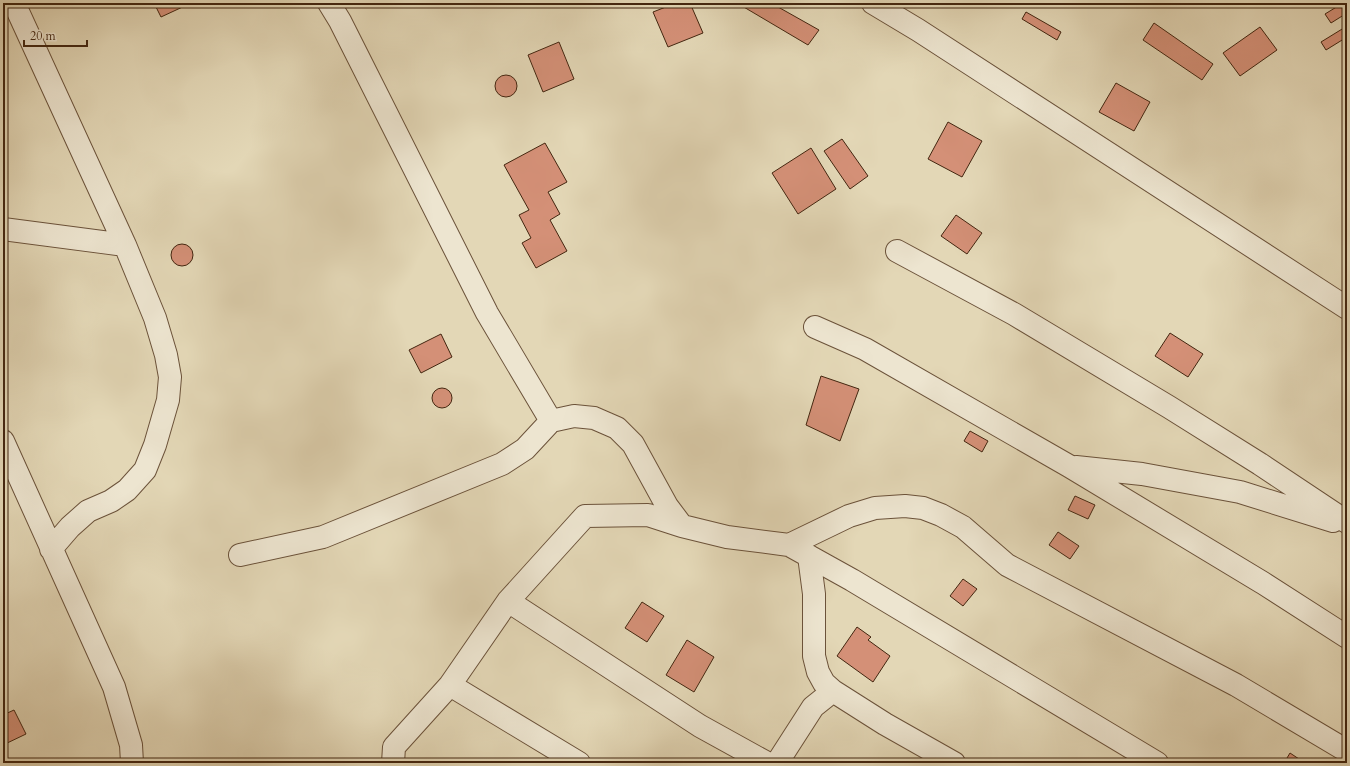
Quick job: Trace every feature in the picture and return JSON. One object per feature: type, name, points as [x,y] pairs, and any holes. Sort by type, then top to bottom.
[{"type":"street","points":[[14,3],[125,245],[155,318],[166,355],[170,377],[168,400],[155,445],[145,470],[127,490],[111,501],[88,511],[70,527],[52,549]]},
{"type":"street","points":[[329,3],[340,21],[487,313],[551,421]]},
{"type":"street","points":[[873,3],[918,30],[1347,308]]},
{"type":"street","points":[[3,229],[125,245]]},
{"type":"street","points":[[897,251],[1014,314],[1260,464],[1347,522]]},
{"type":"street","points":[[815,327],[865,348],[1069,466],[1263,583],[1347,637]]},
{"type":"street","points":[[240,555],[323,537],[502,464],[525,449],[551,421],[574,416],[594,418],[617,428],[633,444],[667,506],[682,526]]},
{"type":"street","points":[[3,441],[114,687],[131,746],[132,763]]},
{"type":"street","points":[[1069,466],[1142,474],[1240,492],[1347,525]]},
{"type":"street","points":[[789,545],[849,516],[875,508],[905,506],[923,508],[941,515],[963,527],[1007,565],[1236,685],[1347,751]]},
{"type":"street","points":[[393,763],[394,747],[450,685],[508,601],[585,516],[648,515],[682,526],[726,537],[789,545],[858,584],[1157,763]]},
{"type":"street","points":[[809,556],[814,594],[814,656],[818,672],[824,683],[833,691],[885,724],[954,763]]},
{"type":"street","points":[[508,601],[700,726],[767,763]]},
{"type":"street","points":[[450,685],[579,763]]},
{"type":"street","points":[[777,763],[813,707],[833,691]]},
{"type":"building","points":[[154,3],[188,3],[189,4],[161,17]]},
{"type":"building","points":[[676,3],[690,3],[703,33],[668,47],[653,12]]},
{"type":"building","points":[[737,3],[771,3],[819,30],[808,45]]},
{"type":"building","points":[[1343,3],[1347,13],[1331,23],[1325,14]]},
{"type":"building","points":[[1026,12],[1061,32],[1057,40],[1022,19]]},
{"type":"building","points":[[1154,23],[1213,64],[1202,80],[1143,40]]},
{"type":"building","points":[[1347,26],[1347,37],[1326,50],[1321,42]]},
{"type":"building","points":[[1260,27],[1277,50],[1240,76],[1223,53]]},
{"type":"building","points":[[559,42],[574,79],[543,92],[528,55]]},
{"type":"building","points":[[506,75],[514,78],[517,86],[514,94],[506,97],[498,94],[495,86],[498,78]]},
{"type":"building","points":[[1116,83],[1150,102],[1134,131],[1099,112]]},
{"type":"building","points":[[948,122],[982,141],[962,177],[928,159]]},
{"type":"building","points":[[842,139],[868,176],[850,189],[824,151]]},
{"type":"building","points":[[545,143],[567,182],[548,192],[560,214],[550,220],[567,251],[536,268],[522,243],[531,238],[519,215],[529,210],[504,165]]},
{"type":"building","points":[[811,148],[836,189],[798,214],[772,173]]},
{"type":"building","points":[[956,215],[982,233],[967,254],[941,236]]},
{"type":"building","points":[[182,244],[190,247],[193,255],[190,263],[182,266],[174,263],[171,255],[174,247]]},
{"type":"building","points":[[1170,333],[1203,354],[1188,377],[1155,356]]},
{"type":"building","points":[[441,334],[452,357],[421,373],[409,350]]},
{"type":"building","points":[[821,376],[859,389],[840,441],[806,425]]},
{"type":"building","points":[[442,388],[449,391],[452,398],[449,405],[442,408],[435,405],[432,398],[435,391]]},
{"type":"building","points":[[970,431],[988,441],[982,452],[964,441]]},
{"type":"building","points":[[1075,496],[1095,505],[1088,519],[1068,510]]},
{"type":"building","points":[[1058,532],[1079,546],[1070,559],[1049,545]]},
{"type":"building","points":[[963,579],[977,589],[963,606],[950,596]]},
{"type":"building","points":[[642,602],[664,616],[647,642],[625,628]]},
{"type":"building","points":[[857,627],[871,637],[868,640],[890,656],[873,682],[837,656]]},
{"type":"building","points":[[687,640],[714,657],[694,692],[666,675]]},
{"type":"building","points":[[14,710],[26,734],[3,745],[3,715]]},
{"type":"building","points":[[1290,753],[1305,763],[1284,763]]}]
